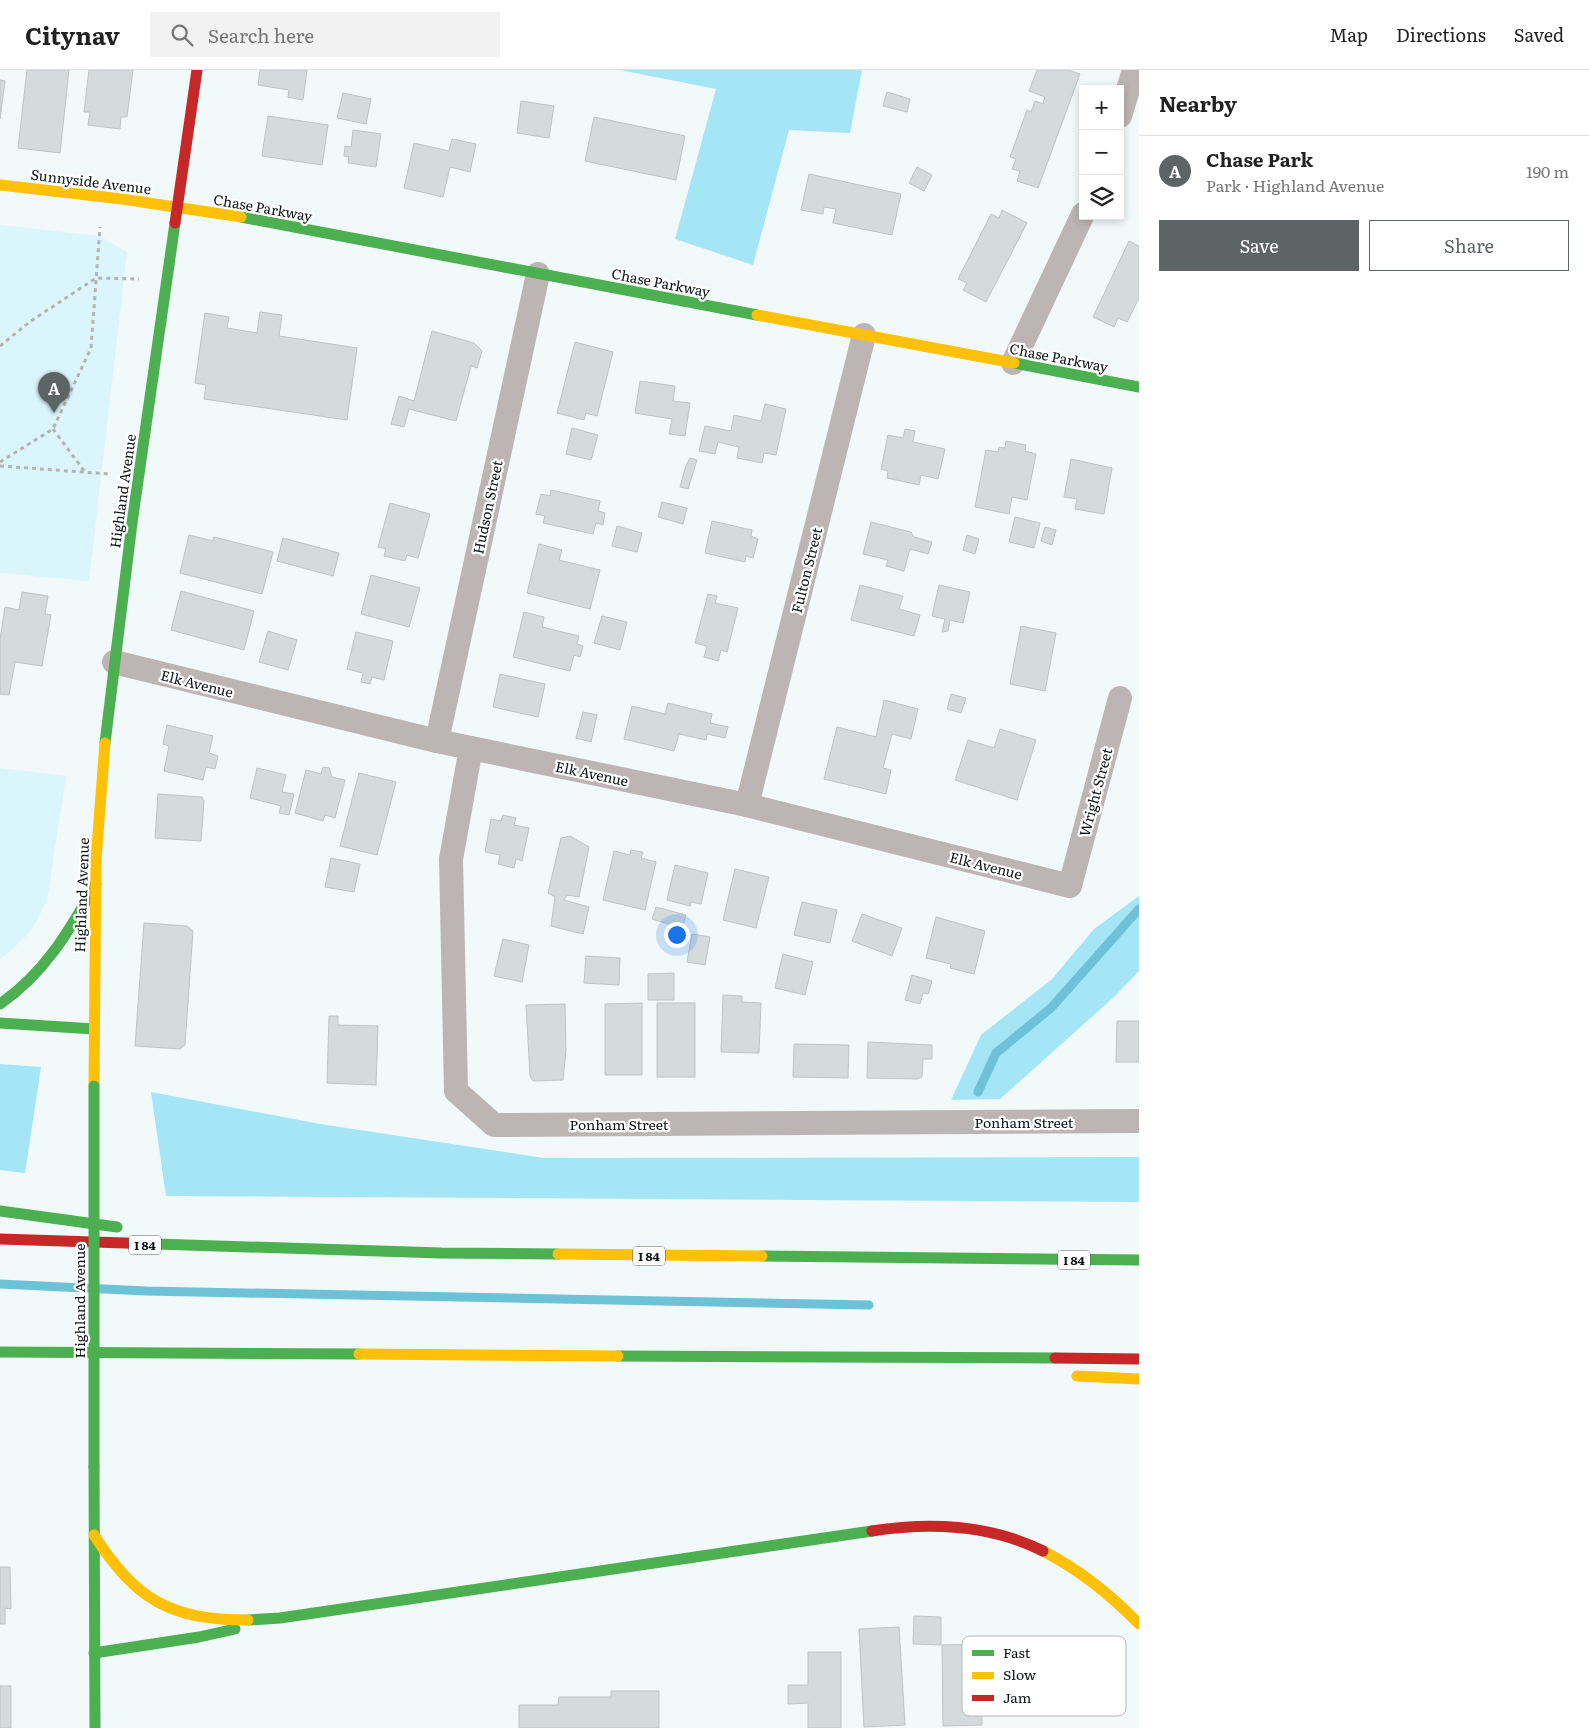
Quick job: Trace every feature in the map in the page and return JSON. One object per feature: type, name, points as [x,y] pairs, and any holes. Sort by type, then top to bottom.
[{"type":"main road","name":"Highland Avenue","points":[[95,1728],[94,1029],[96,884],[101,781],[114,662],[197,70]]},
{"type":"main road","name":"Sunnyside Avenue","points":[[0,185],[178,207]]},
{"type":"main road","name":"Chase Parkway","points":[[178,207],[1139,387]]},
{"type":"main road","points":[[0,1004],[33,981],[52,960],[96,884]]},
{"type":"main road","points":[[0,1023],[94,1029]]},
{"type":"main road","points":[[0,1211],[132,1229]]},
{"type":"main road","points":[[162,1233],[290,1249]]},
{"type":"main road","name":"I 84","points":[[0,1239],[441,1253],[1139,1260]]},
{"type":"main road","points":[[1008,1259],[1139,1248]]},
{"type":"main road","points":[[0,1352],[1139,1359]]},
{"type":"main road","points":[[20,1364],[254,1354]]},
{"type":"main road","points":[[708,1356],[963,1370]]},
{"type":"main road","points":[[1061,1375],[1139,1379]]},
{"type":"main road","points":[[94,1535],[104,1554],[123,1576],[144,1594],[168,1608],[195,1617],[224,1622],[280,1618],[866,1531],[920,1526],[963,1527],[1002,1536],[1039,1549],[1076,1568],[1110,1594],[1139,1624]]},
{"type":"main road","points":[[94,1653],[199,1638],[280,1618]]},
{"type":"street","points":[[1124,103],[1134,70]]},
{"type":"street","points":[[1013,363],[1080,220]]},
{"type":"street","name":"Hudson Street","points":[[437,741],[538,274]]},
{"type":"street","name":"Fulton Street","points":[[747,805],[864,335]]},
{"type":"street","name":"Elk Avenue","points":[[114,662],[437,741],[747,805],[1070,886]]},
{"type":"street","name":"Wright Street","points":[[1070,886],[1120,698]]},
{"type":"street","name":"Ponham Street","points":[[471,748],[451,859],[456,1091],[494,1125],[1139,1121]]},
{"type":"path","points":[[0,464],[53,429],[91,348],[100,227]]},
{"type":"path","points":[[0,346],[31,321],[96,278],[139,279]]},
{"type":"path","points":[[53,429],[85,472]]},
{"type":"path","points":[[0,464],[111,474]]},
{"type":"shaded area","points":[[620,70],[862,70],[850,133],[789,130],[753,265],[675,239],[716,89]]},
{"type":"shaded area","points":[[0,225],[99,236],[127,252],[89,581],[0,573]]},
{"type":"shaded area","points":[[0,768],[66,776],[47,901],[31,931],[5,956],[0,958]]},
{"type":"shaded area","points":[[1139,896],[1139,971],[1114,997],[1000,1099],[951,1100],[981,1035],[1052,979],[1094,929]]},
{"type":"shaded area","points":[[0,1064],[41,1067],[25,1173],[0,1170]]},
{"type":"shaded area","points":[[151,1092],[320,1124],[544,1158],[1139,1157],[1139,1202],[166,1196]]},
{"type":"building","points":[[27,70],[69,70],[60,153],[18,148]]},
{"type":"building","points":[[89,70],[133,70],[127,117],[121,117],[120,129],[88,125],[90,112],[84,112]]},
{"type":"building","points":[[260,70],[307,70],[303,100],[288,97],[289,90],[258,85]]},
{"type":"building","points":[[1037,70],[1068,70],[1080,74],[1038,188],[1017,181],[1020,171],[1012,169],[1016,159],[1010,157],[1027,110],[1031,112],[1035,101],[1043,104],[1045,97],[1029,91]]},
{"type":"building","points":[[0,80],[5,81],[0,119]]},
{"type":"building","points":[[887,92],[910,99],[907,112],[883,106]]},
{"type":"building","points":[[343,93],[371,99],[366,124],[337,118]]},
{"type":"building","points":[[521,101],[554,106],[549,138],[517,133]]},
{"type":"building","points":[[268,116],[328,125],[322,165],[262,156]]},
{"type":"building","points":[[594,117],[685,136],[676,180],[585,161]]},
{"type":"building","points":[[353,130],[381,134],[376,167],[348,163],[349,157],[344,156],[345,146],[351,147]]},
{"type":"building","points":[[452,139],[476,144],[470,172],[450,167],[443,197],[404,188],[414,143],[449,151]]},
{"type":"building","points":[[917,167],[932,175],[924,191],[909,183]]},
{"type":"building","points":[[809,174],[901,194],[892,235],[833,223],[836,209],[824,207],[823,214],[801,210]]},
{"type":"building","points":[[1002,210],[1027,223],[986,302],[963,290],[967,283],[958,279],[991,214],[999,218]]},
{"type":"building","points":[[1129,241],[1139,246],[1139,298],[1127,322],[1118,318],[1114,327],[1093,317]]},
{"type":"building","points":[[260,312],[282,315],[279,336],[357,348],[347,420],[204,399],[206,385],[195,383],[205,313],[229,317],[227,328],[257,333]]},
{"type":"building","points":[[432,331],[474,343],[482,351],[477,368],[471,366],[456,421],[409,409],[404,427],[391,424],[399,396],[414,401]]},
{"type":"building","points":[[575,342],[613,352],[597,416],[586,413],[584,420],[557,413]]},
{"type":"building","points":[[640,381],[675,386],[673,401],[690,403],[685,436],[669,434],[672,419],[635,413]]},
{"type":"building","points":[[765,404],[786,409],[776,455],[764,453],[762,463],[737,458],[739,447],[718,442],[715,454],[699,451],[705,426],[731,431],[734,415],[761,421]]},
{"type":"building","points":[[572,428],[598,435],[591,460],[566,454]]},
{"type":"building","points":[[905,429],[915,431],[913,442],[945,449],[938,479],[921,475],[919,485],[887,478],[888,471],[881,469],[888,435],[903,438]]},
{"type":"building","points":[[1006,441],[1026,445],[1025,451],[1036,454],[1027,500],[1012,497],[1009,514],[975,507],[986,450],[998,452],[999,447],[1005,448]]},
{"type":"building","points":[[690,458],[697,460],[688,489],[680,487]]},
{"type":"building","points":[[1071,459],[1112,468],[1104,514],[1075,509],[1077,499],[1064,497]]},
{"type":"building","points":[[551,490],[600,501],[598,511],[605,513],[603,525],[596,523],[593,534],[543,523],[545,516],[536,514],[541,494],[550,496]]},
{"type":"building","points":[[662,502],[687,508],[683,524],[658,517]]},
{"type":"building","points":[[390,503],[430,514],[418,558],[407,555],[405,561],[384,556],[386,549],[378,547]]},
{"type":"building","points":[[1015,517],[1040,523],[1034,548],[1009,542]]},
{"type":"building","points":[[712,521],[752,530],[751,536],[758,539],[753,558],[746,556],[745,562],[705,553]]},
{"type":"building","points":[[871,522],[911,532],[914,537],[932,542],[928,554],[910,549],[904,571],[886,566],[888,560],[863,554]]},
{"type":"building","points":[[617,526],[642,533],[637,552],[612,546]]},
{"type":"building","points":[[1045,527],[1056,530],[1052,545],[1041,541]]},
{"type":"building","points":[[189,535],[213,541],[214,537],[273,552],[262,594],[180,573]]},
{"type":"building","points":[[967,535],[979,539],[975,554],[963,550]]},
{"type":"building","points":[[283,538],[339,553],[333,576],[277,561]]},
{"type":"building","points":[[539,544],[562,550],[559,560],[600,570],[590,609],[527,593]]},
{"type":"building","points":[[371,575],[420,588],[409,627],[361,614]]},
{"type":"building","points":[[860,585],[903,596],[899,609],[920,615],[914,636],[851,620]]},
{"type":"building","points":[[939,585],[970,592],[963,623],[950,620],[948,631],[942,632],[945,619],[932,616]]},
{"type":"building","points":[[181,591],[254,611],[244,650],[171,630]]},
{"type":"building","points":[[22,592],[48,596],[45,614],[51,615],[42,666],[15,662],[9,695],[0,694],[0,639],[5,607],[19,610]]},
{"type":"building","points":[[708,594],[717,596],[715,603],[738,608],[727,652],[721,650],[718,661],[704,657],[707,646],[695,643]]},
{"type":"building","points":[[524,612],[544,617],[542,627],[579,636],[577,644],[583,646],[580,657],[574,655],[570,671],[513,657]]},
{"type":"building","points":[[602,616],[627,622],[620,650],[594,643]]},
{"type":"building","points":[[1021,626],[1056,633],[1045,691],[1010,684]]},
{"type":"building","points":[[268,631],[297,640],[288,670],[259,662]]},
{"type":"building","points":[[356,632],[393,641],[384,680],[372,677],[370,684],[361,682],[363,673],[347,669]]},
{"type":"building","points":[[500,674],[545,684],[538,717],[493,707]]},
{"type":"building","points":[[951,694],[966,698],[961,713],[947,709]]},
{"type":"building","points":[[884,700],[918,709],[911,739],[892,734],[883,768],[891,770],[886,794],[824,779],[837,727],[876,737]]},
{"type":"building","points":[[668,703],[712,714],[710,723],[728,727],[725,738],[707,734],[706,740],[679,734],[674,751],[624,739],[632,706],[665,714]]},
{"type":"building","points":[[583,712],[597,715],[591,742],[576,738]]},
{"type":"building","points":[[167,725],[213,736],[209,753],[218,756],[215,769],[206,767],[203,780],[164,771],[169,746],[163,744]]},
{"type":"building","points":[[1000,729],[1036,740],[1017,800],[955,780],[968,740],[994,748]]},
{"type":"building","points":[[323,767],[329,768],[332,777],[345,780],[335,818],[325,815],[323,821],[295,813],[306,770],[321,774]]},
{"type":"building","points":[[257,768],[286,775],[282,792],[294,794],[289,815],[279,813],[281,806],[250,798]]},
{"type":"building","points":[[359,773],[396,782],[377,855],[340,846]]},
{"type":"building","points":[[158,794],[202,797],[204,801],[201,841],[155,838]]},
{"type":"building","points":[[503,815],[516,818],[514,825],[529,828],[522,861],[516,859],[514,868],[498,864],[500,855],[485,852],[491,819],[501,821]]},
{"type":"building","points":[[570,836],[589,847],[579,897],[567,895],[564,900],[589,907],[583,934],[551,926],[555,897],[548,893],[561,838]]},
{"type":"building","points":[[631,850],[643,852],[641,858],[656,862],[645,910],[603,900],[614,851],[630,855]]},
{"type":"building","points":[[331,858],[360,864],[354,892],[325,887]]},
{"type":"building","points":[[675,865],[708,873],[701,904],[691,902],[690,906],[667,900]]},
{"type":"building","points":[[735,869],[769,877],[756,928],[723,920]]},
{"type":"building","points":[[802,902],[837,910],[830,943],[794,935]]},
{"type":"building","points":[[656,907],[686,915],[682,928],[652,919]]},
{"type":"building","points":[[862,914],[902,928],[892,956],[852,941]]},
{"type":"building","points":[[936,917],[985,931],[974,974],[950,968],[951,964],[926,958]]},
{"type":"building","points":[[144,923],[187,926],[193,931],[185,1045],[180,1049],[135,1046]]},
{"type":"building","points":[[692,934],[710,937],[705,965],[687,962]]},
{"type":"building","points":[[503,939],[529,945],[522,982],[494,976]]},
{"type":"building","points":[[783,954],[813,962],[805,995],[775,988]]},
{"type":"building","points":[[586,956],[620,958],[619,985],[584,983]]},
{"type":"building","points":[[674,973],[674,1000],[648,1000],[648,974]]},
{"type":"building","points":[[912,975],[932,981],[928,994],[923,993],[920,1004],[905,1000]]},
{"type":"building","points":[[723,995],[742,996],[742,1002],[761,1003],[759,1053],[721,1052]]},
{"type":"building","points":[[642,1003],[642,1075],[605,1075],[605,1004]]},
{"type":"building","points":[[657,1003],[695,1003],[695,1077],[657,1077]]},
{"type":"building","points":[[565,1004],[566,1050],[563,1080],[533,1081],[530,1076],[526,1005]]},
{"type":"building","points":[[329,1016],[338,1016],[338,1025],[378,1026],[376,1085],[327,1083]]},
{"type":"building","points":[[1117,1021],[1139,1021],[1139,1062],[1116,1062]]},
{"type":"building","points":[[868,1042],[932,1045],[932,1059],[923,1059],[922,1077],[918,1079],[867,1078]]},
{"type":"building","points":[[794,1044],[849,1045],[848,1078],[793,1077]]},
{"type":"building","points":[[0,1567],[10,1567],[11,1609],[5,1608],[5,1624],[0,1624]]},
{"type":"building","points":[[914,1616],[941,1617],[941,1645],[913,1644]]},
{"type":"building","points":[[899,1627],[905,1725],[864,1727],[859,1629]]},
{"type":"building","points":[[962,1644],[962,1716],[982,1716],[982,1725],[943,1726],[942,1645]]},
{"type":"building","points":[[808,1652],[841,1652],[841,1728],[808,1728],[808,1703],[788,1704],[788,1685],[808,1685]]},
{"type":"building","points":[[0,1686],[11,1686],[11,1728],[0,1728]]},
{"type":"building","points":[[611,1691],[659,1691],[659,1728],[519,1728],[519,1705],[558,1705],[559,1697],[611,1697]]},
{"type":"waterway","points":[[978,1092],[996,1053],[1051,1008],[1139,909]]},
{"type":"waterway","points":[[0,1284],[146,1291],[869,1305]]},
{"type":"traffic: fast","points":[[241,217],[757,315]]},
{"type":"traffic: fast","points":[[105,743],[132,523],[175,223]]},
{"type":"traffic: fast","points":[[1014,363],[1139,387]]},
{"type":"traffic: fast","points":[[0,1004],[16,992],[43,965],[66,934],[96,884]]},
{"type":"traffic: fast","points":[[0,1023],[94,1029]]},
{"type":"traffic: fast","points":[[94,1086],[94,1467]]},
{"type":"traffic: fast","points":[[0,1211],[117,1227]]},
{"type":"traffic: fast","points":[[156,1244],[441,1253],[558,1254]]},
{"type":"traffic: fast","points":[[762,1256],[1139,1260]]},
{"type":"traffic: fast","points":[[0,1352],[359,1354]]},
{"type":"traffic: fast","points":[[618,1356],[1055,1358]]},
{"type":"traffic: fast","points":[[94,1467],[95,1728]]},
{"type":"traffic: fast","points":[[248,1620],[280,1618],[872,1531]]},
{"type":"traffic: fast","points":[[94,1653],[199,1637],[235,1629]]},
{"type":"traffic: slow","points":[[0,185],[122,199],[241,217]]},
{"type":"traffic: slow","points":[[757,315],[1014,363]]},
{"type":"traffic: slow","points":[[94,1086],[96,860],[105,743]]},
{"type":"traffic: slow","points":[[558,1254],[762,1256]]},
{"type":"traffic: slow","points":[[359,1354],[618,1356]]},
{"type":"traffic: slow","points":[[1077,1376],[1139,1379]]},
{"type":"traffic: slow","points":[[94,1535],[125,1576],[157,1602],[197,1616],[248,1620]]},
{"type":"traffic: slow","points":[[1043,1551],[1070,1566],[1094,1583],[1139,1624]]},
{"type":"traffic: jam","points":[[175,223],[197,70]]},
{"type":"traffic: jam","points":[[0,1239],[156,1244]]},
{"type":"traffic: jam","points":[[1055,1358],[1139,1359]]},
{"type":"traffic: jam","points":[[872,1531],[937,1526],[980,1530],[1002,1535],[1043,1551]]},
{"type":"place","name":"Chase Park","points":[[54,413]]}]
